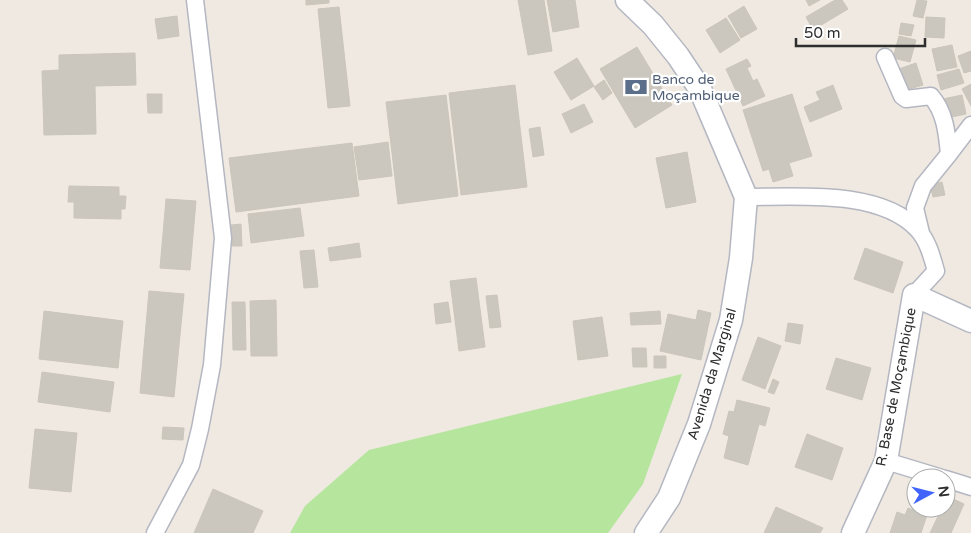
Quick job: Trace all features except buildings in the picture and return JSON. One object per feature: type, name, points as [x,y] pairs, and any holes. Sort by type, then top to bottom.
[{"type":"street","points":[[155,533],[191,464],[200,429],[212,365],[223,238],[195,0]]},
{"type":"street","name":"Avenida da Marginal","points":[[627,0],[666,41],[700,89],[746,197],[741,258],[731,320],[699,424],[669,498],[646,533]]},
{"type":"street","points":[[885,58],[902,96],[906,99],[931,96],[938,104],[947,132],[949,154]]},
{"type":"street","points":[[971,125],[923,186],[915,208],[922,235],[930,250],[936,271],[914,295],[971,321]]},
{"type":"street","points":[[746,197],[799,197],[864,201],[902,216],[922,235]]},
{"type":"street","name":"R. Base de Moçambique","points":[[853,533],[886,461],[914,295]]},
{"type":"street","points":[[886,461],[909,468]]},
{"type":"street","points":[[956,482],[971,487]]},
{"type":"green space","points":[[682,374],[643,484],[608,533],[290,533],[305,506],[369,450]]},
{"type":"place","name":"Banco de Moçambique","points":[[636,87]]}]
